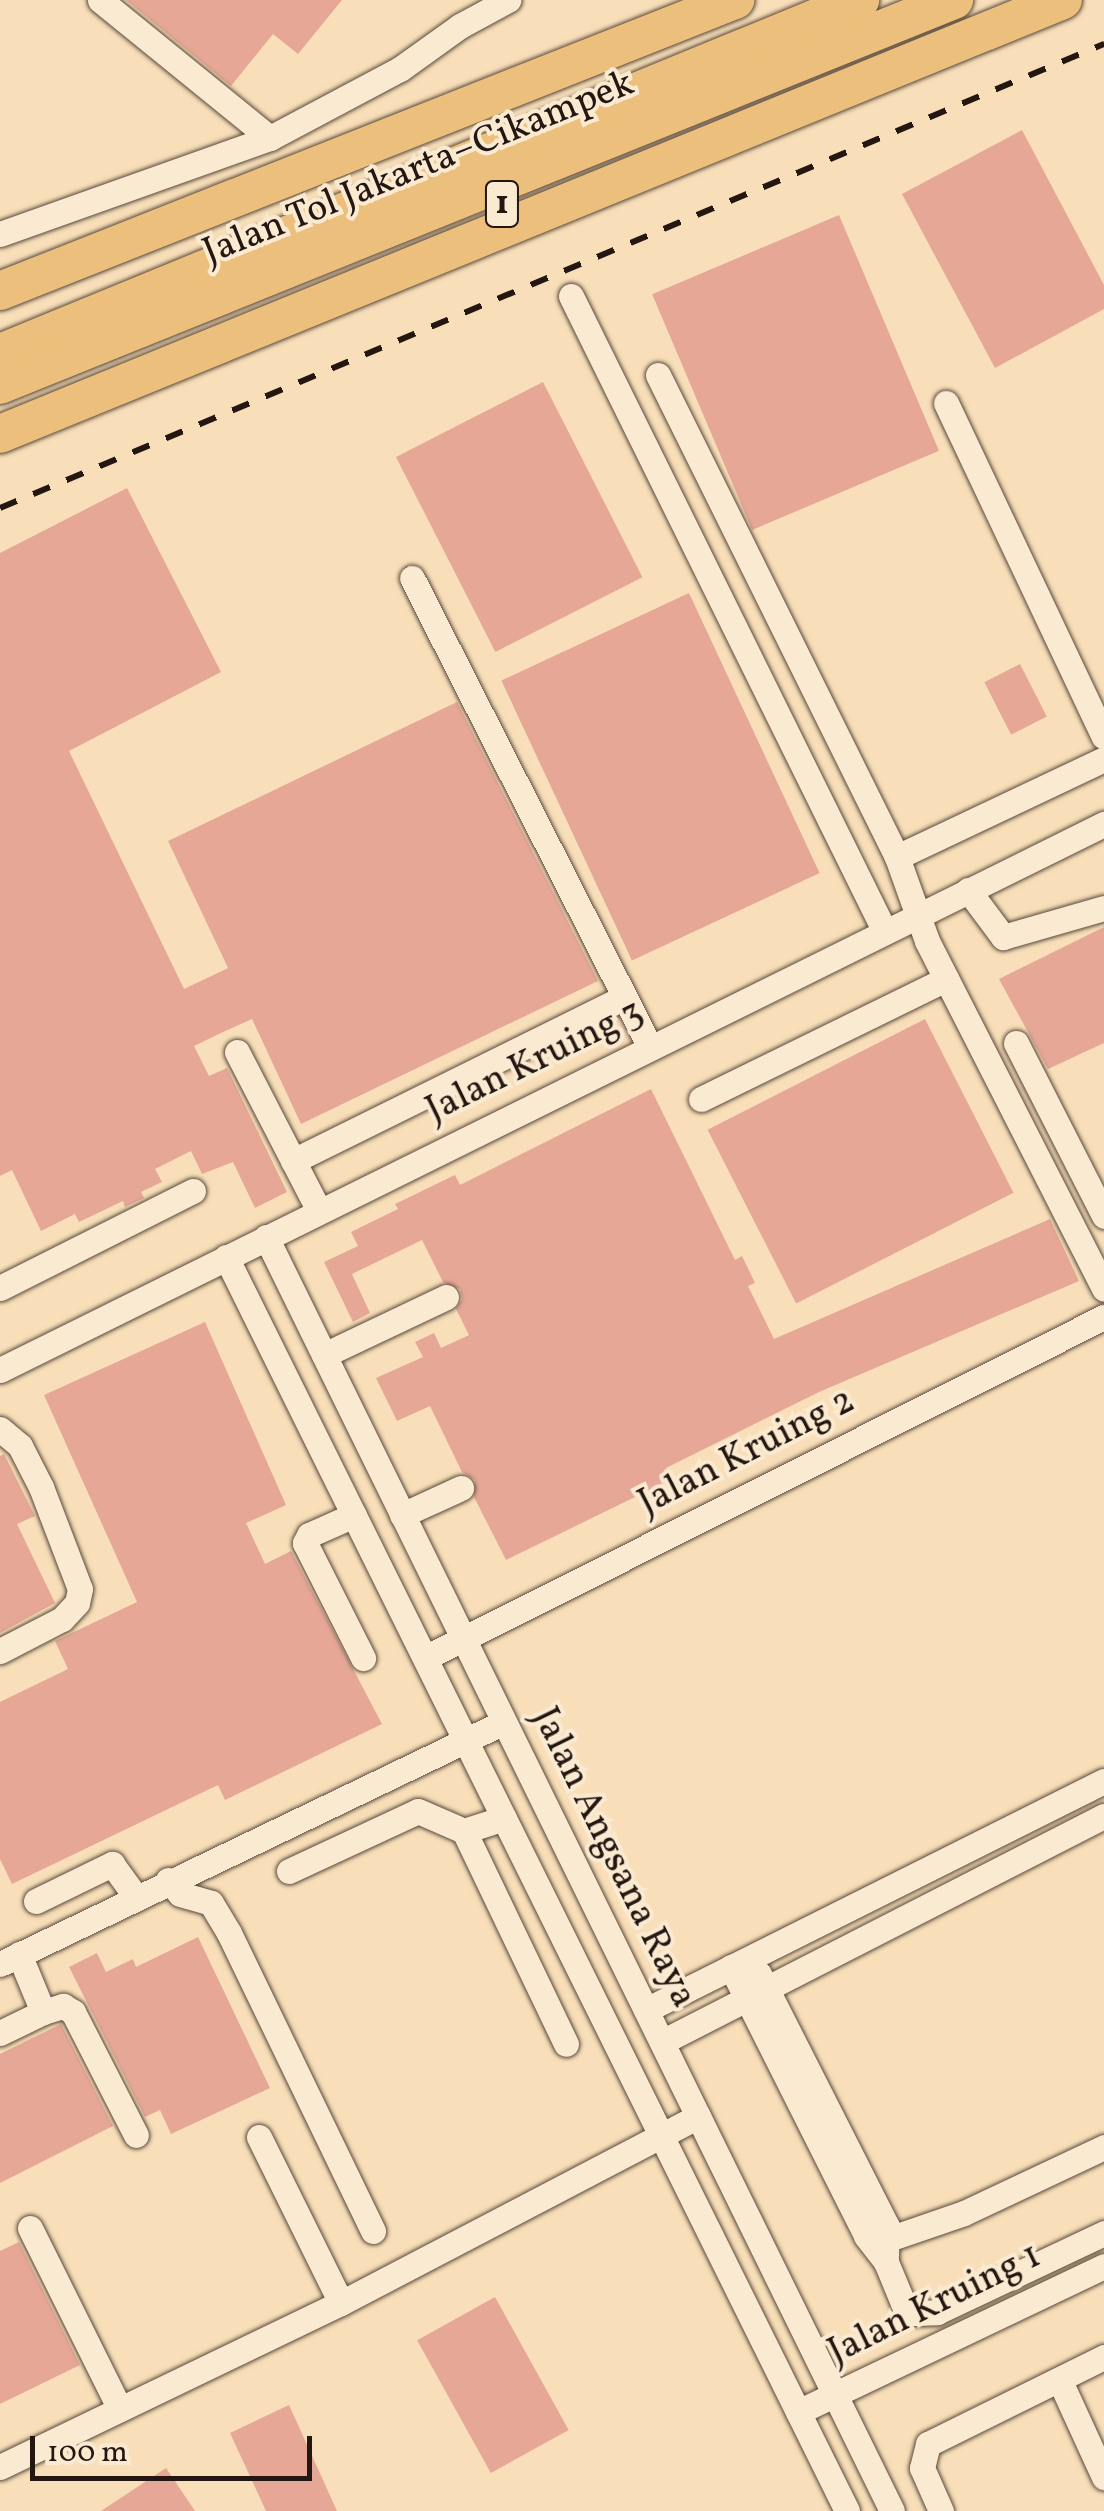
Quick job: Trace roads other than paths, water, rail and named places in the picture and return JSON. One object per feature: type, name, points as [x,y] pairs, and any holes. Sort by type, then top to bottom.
[{"type":"highway","points":[[0,292],[735,0]]},
{"type":"highway","name":"Jalan Tol Jakarta–Cikampek","points":[[0,337],[838,0]]},
{"type":"highway","name":"1","points":[[0,353],[860,0]]},
{"type":"highway","name":"1","points":[[0,385],[954,0]]},
{"type":"highway","name":"Jalan Tol Jakarta–Cikampek","points":[[0,408],[1005,0]]},
{"type":"highway","points":[[0,434],[1063,0]]},
{"type":"street","points":[[100,0],[270,138]]},
{"type":"street","points":[[0,234],[270,138],[387,77],[508,0]]},
{"type":"street","points":[[571,296],[884,930]]},
{"type":"street","points":[[658,375],[897,858],[916,914],[946,979],[1104,1289]]},
{"type":"street","points":[[946,402],[1104,736]]},
{"type":"street","points":[[412,578],[650,1047]]},
{"type":"street","points":[[897,858],[1104,759]]},
{"type":"street","name":"Jalan Kruing 3","points":[[0,1370],[1104,824]]},
{"type":"street","points":[[968,890],[1003,937],[1104,908]]},
{"type":"street","points":[[701,1098],[946,979]]},
{"type":"street","points":[[293,1161],[625,997]]},
{"type":"street","points":[[1016,1043],[1104,1216]]},
{"type":"street","points":[[237,1052],[319,1211]]},
{"type":"street","points":[[0,1288],[193,1191]]},
{"type":"street","name":"Jalan Angsana Raya","points":[[266,1237],[892,2511]]},
{"type":"street","name":"Jalan Angsana Raya","points":[[226,1257],[848,2511]]},
{"type":"street","points":[[324,1356],[446,1297]]},
{"type":"street","name":"Jalan Kruing 2","points":[[425,1658],[1104,1316]]},
{"type":"street","points":[[0,1429],[20,1446],[34,1473],[80,1589],[77,1603],[62,1620],[0,1651]]},
{"type":"street","points":[[402,1515],[460,1488]]},
{"type":"street","points":[[354,1516],[309,1535],[306,1542],[363,1658]]},
{"type":"street","points":[[43,2012],[10,1959],[504,1722]]},
{"type":"street","points":[[646,2010],[1102,1786]]},
{"type":"street","points":[[289,1871],[418,1812],[464,1831],[504,1818]]},
{"type":"street","points":[[662,2042],[1104,1816]]},
{"type":"street","points":[[464,1831],[566,2044]]},
{"type":"street","points":[[36,1901],[112,1864],[135,1896]]},
{"type":"street","points":[[168,1880],[180,1894],[211,1904],[229,1932],[373,2231]]},
{"type":"street","points":[[740,1962],[825,2126],[903,2303],[914,2313],[928,2316],[1104,2233]]},
{"type":"street","points":[[0,2033],[62,2006],[73,2012],[136,2135]]},
{"type":"street","points":[[0,2467],[340,2303],[698,2116]]},
{"type":"street","points":[[259,2138],[340,2303]]},
{"type":"street","points":[[882,2249],[1104,2147]]},
{"type":"street","points":[[30,2228],[120,2409]]},
{"type":"street","name":"Jalan Kruing 1","points":[[798,2412],[1104,2266]]},
{"type":"street","points":[[941,2511],[922,2468],[928,2444],[1104,2357]]},
{"type":"street","points":[[1060,2381],[1104,2478]]},
{"type":"railway","points":[[0,508],[1104,44]]}]
